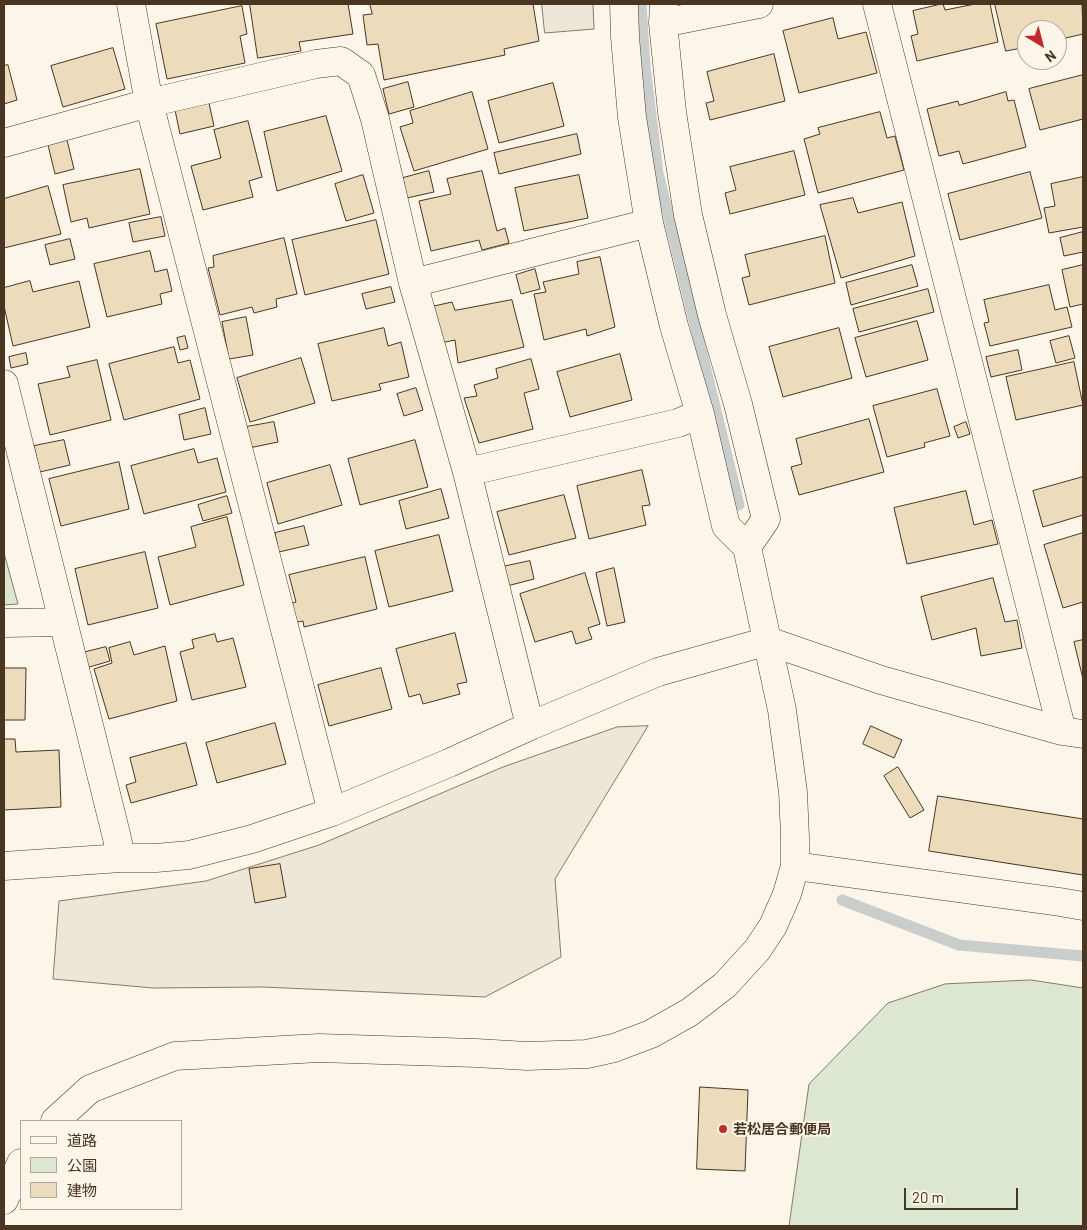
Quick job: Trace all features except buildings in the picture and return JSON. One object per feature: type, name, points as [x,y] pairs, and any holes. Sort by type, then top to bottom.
[{"type":"street","points":[[131,4],[149,103],[332,812]]},
{"type":"street","points":[[56,1120],[90,1090],[175,1056],[319,1048],[527,1056],[587,1054],[614,1048],[651,1034],[690,1012],[725,985],[757,950],[773,926],[787,894],[795,866],[796,837],[793,792],[782,710],[747,547],[726,526],[700,414],[674,326],[649,223],[632,117],[624,4]]},
{"type":"street","points":[[747,547],[766,519],[738,404],[712,315],[688,215],[672,112],[664,14],[759,4]]},
{"type":"street","points":[[877,4],[1072,732]]},
{"type":"street","points":[[4,143],[149,103],[316,64],[342,61],[361,75],[375,119],[413,283],[467,472],[530,726]]},
{"type":"street","points":[[413,283],[649,223]]},
{"type":"street","points":[[4,384],[121,858]]},
{"type":"street","points":[[467,472],[678,423],[700,414]]},
{"type":"street","points":[[4,623],[63,622]]},
{"type":"street","points":[[4,866],[189,855],[252,839],[332,812],[658,672],[768,641],[881,680],[1072,732]]},
{"type":"street","points":[[795,866],[1083,906]]},
{"type":"street","points":[[4,1200],[20,1165]]},
{"type":"green space","points":[[4,553],[18,604],[4,605]]},
{"type":"green space","points":[[1031,980],[1083,988],[1083,1226],[789,1226],[809,1084],[888,1003],[945,984]]},
{"type":"shaded area","points":[[542,4],[593,4],[594,29],[545,33]]},
{"type":"shaded area","points":[[648,726],[555,879],[561,957],[485,997],[263,987],[153,988],[53,979],[59,901],[206,881],[319,845],[503,767],[617,727]]},
{"type":"waterway","points":[[641,4],[645,66],[658,173],[739,505]]},
{"type":"waterway","points":[[842,900],[959,945],[1083,956]]},
{"type":"place","name":"若松居合郵便局","points":[[723,1129]]}]
